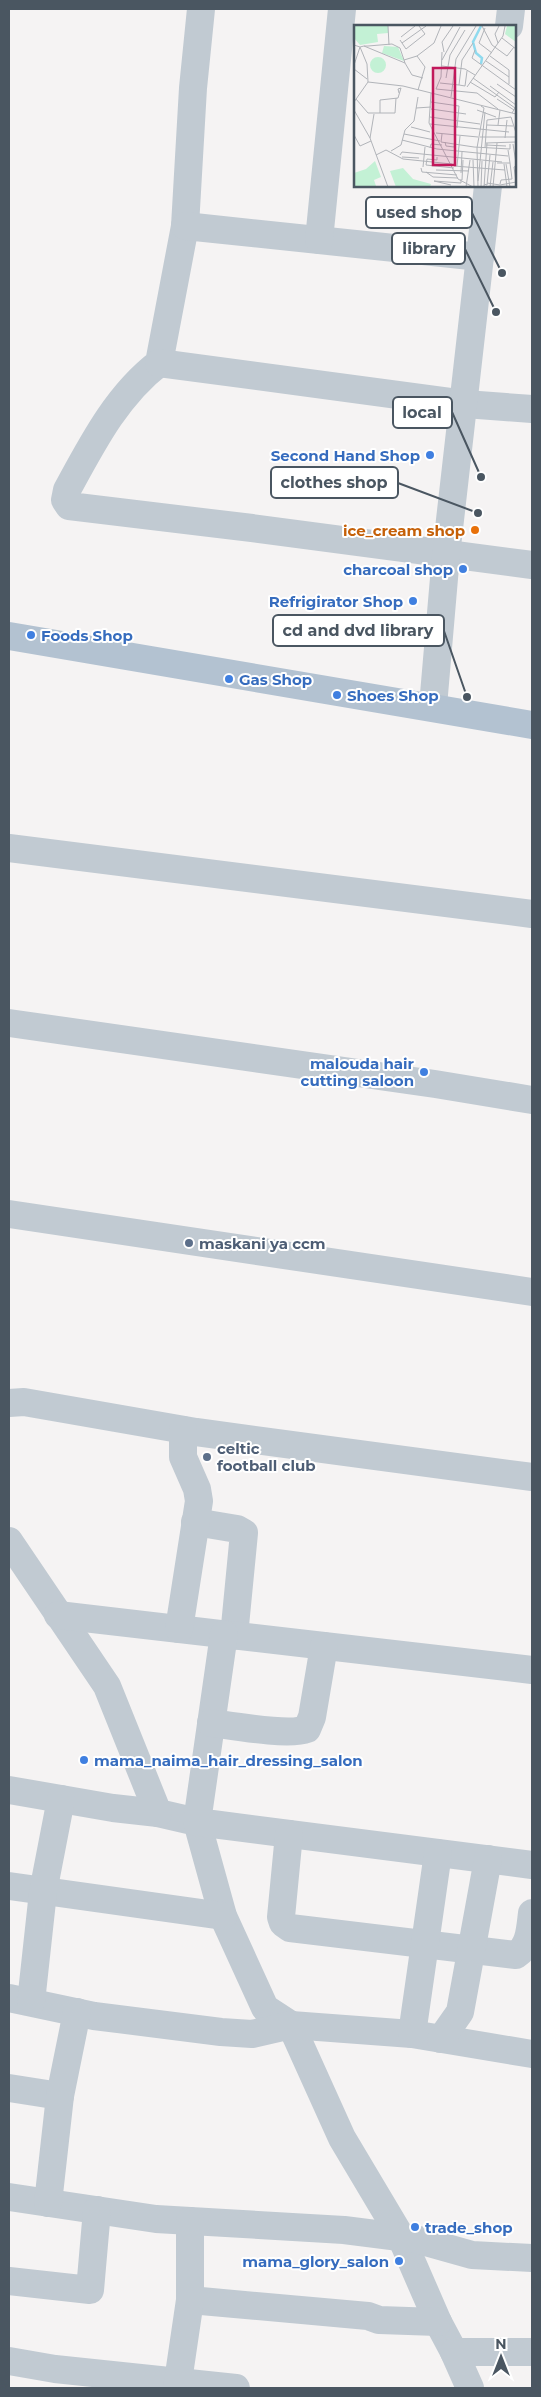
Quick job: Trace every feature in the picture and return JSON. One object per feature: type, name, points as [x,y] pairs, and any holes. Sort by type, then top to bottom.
[{"type":"main road","points":[[9,636],[433,706],[532,725]]},
{"type":"street","points":[[201,9],[193,88],[185,226],[159,363],[140,378],[123,397],[67,490],[65,500],[68,506],[532,565]]},
{"type":"street","points":[[318,240],[342,9]]},
{"type":"street","points":[[509,25],[511,9]]},
{"type":"street","points":[[433,706],[446,555],[465,404],[488,188]]},
{"type":"street","points":[[185,226],[480,258]]},
{"type":"street","points":[[159,363],[465,404],[532,410]]},
{"type":"street","points":[[9,848],[532,914]]},
{"type":"street","points":[[9,1023],[426,1082],[532,1100]]},
{"type":"street","points":[[9,1214],[532,1292]]},
{"type":"street","points":[[9,1403],[24,1402],[183,1430],[532,1477]]},
{"type":"street","points":[[178,1629],[199,1501],[197,1489],[183,1457],[183,1430]]},
{"type":"street","points":[[195,1522],[237,1529],[244,1533],[229,1635],[211,1723],[197,1822],[223,1916],[265,2008],[291,2025],[342,2138],[401,2237],[438,2322],[454,2352],[468,2388]]},
{"type":"street","points":[[9,1541],[108,1686],[158,1813]]},
{"type":"street","points":[[58,1615],[532,1670]]},
{"type":"street","points":[[211,1723],[284,1731],[307,1729],[312,1717],[324,1646]]},
{"type":"street","points":[[9,1790],[113,1808],[158,1813],[197,1822],[532,1865]]},
{"type":"street","points":[[61,1799],[20,2000],[77,2012],[221,2032],[252,2034],[291,2025],[412,2034],[532,2054]]},
{"type":"street","points":[[289,1834],[280,1902],[280,1917],[283,1923],[290,1928],[424,1942],[516,1955],[522,1951],[527,1941],[532,1913]]},
{"type":"street","points":[[412,2034],[438,1852]]},
{"type":"street","points":[[441,2039],[460,2012],[488,1859]]},
{"type":"street","points":[[9,1886],[223,1916]]},
{"type":"street","points":[[48,2203],[60,2096],[77,2012]]},
{"type":"street","points":[[9,2088],[60,2096]]},
{"type":"street","points":[[9,2198],[156,2219],[344,2230],[401,2237],[472,2255],[532,2258]]},
{"type":"street","points":[[9,2281],[90,2290],[97,2210]]},
{"type":"street","points":[[178,2385],[190,2300],[190,2221]]},
{"type":"street","points":[[190,2300],[368,2316],[379,2320],[438,2322]]},
{"type":"street","points":[[454,2352],[532,2352]]},
{"type":"street","points":[[9,2362],[80,2380],[236,2388]]},
{"type":"place","name":"used shop","points":[[502,273]]},
{"type":"place","name":"library","points":[[496,312]]},
{"type":"place","name":"Second Hand Shop","points":[[430,455]]},
{"type":"place","name":"local","points":[[481,477]]},
{"type":"place","name":"clothes shop","points":[[478,513]]},
{"type":"place","name":"ice_cream shop","points":[[475,530]]},
{"type":"place","name":"charcoal shop","points":[[463,569]]},
{"type":"place","name":"Refrigirator Shop","points":[[413,601]]},
{"type":"place","name":"Foods Shop","points":[[31,635]]},
{"type":"place","name":"Gas Shop","points":[[229,679]]},
{"type":"place","name":"Shoes Shop","points":[[337,695]]},
{"type":"place","name":"cd and dvd library","points":[[467,697]]},
{"type":"place","name":"malouda hair cutting saloon","points":[[424,1072]]},
{"type":"place","name":"maskani ya ccm","points":[[189,1243]]},
{"type":"place","name":"celtic football club","points":[[207,1457]]},
{"type":"place","name":"mama_naima_hair_dressing_salon","points":[[84,1760]]},
{"type":"place","name":"trade_shop","points":[[415,2227]]},
{"type":"place","name":"mama_glory_salon","points":[[399,2261]]}]
